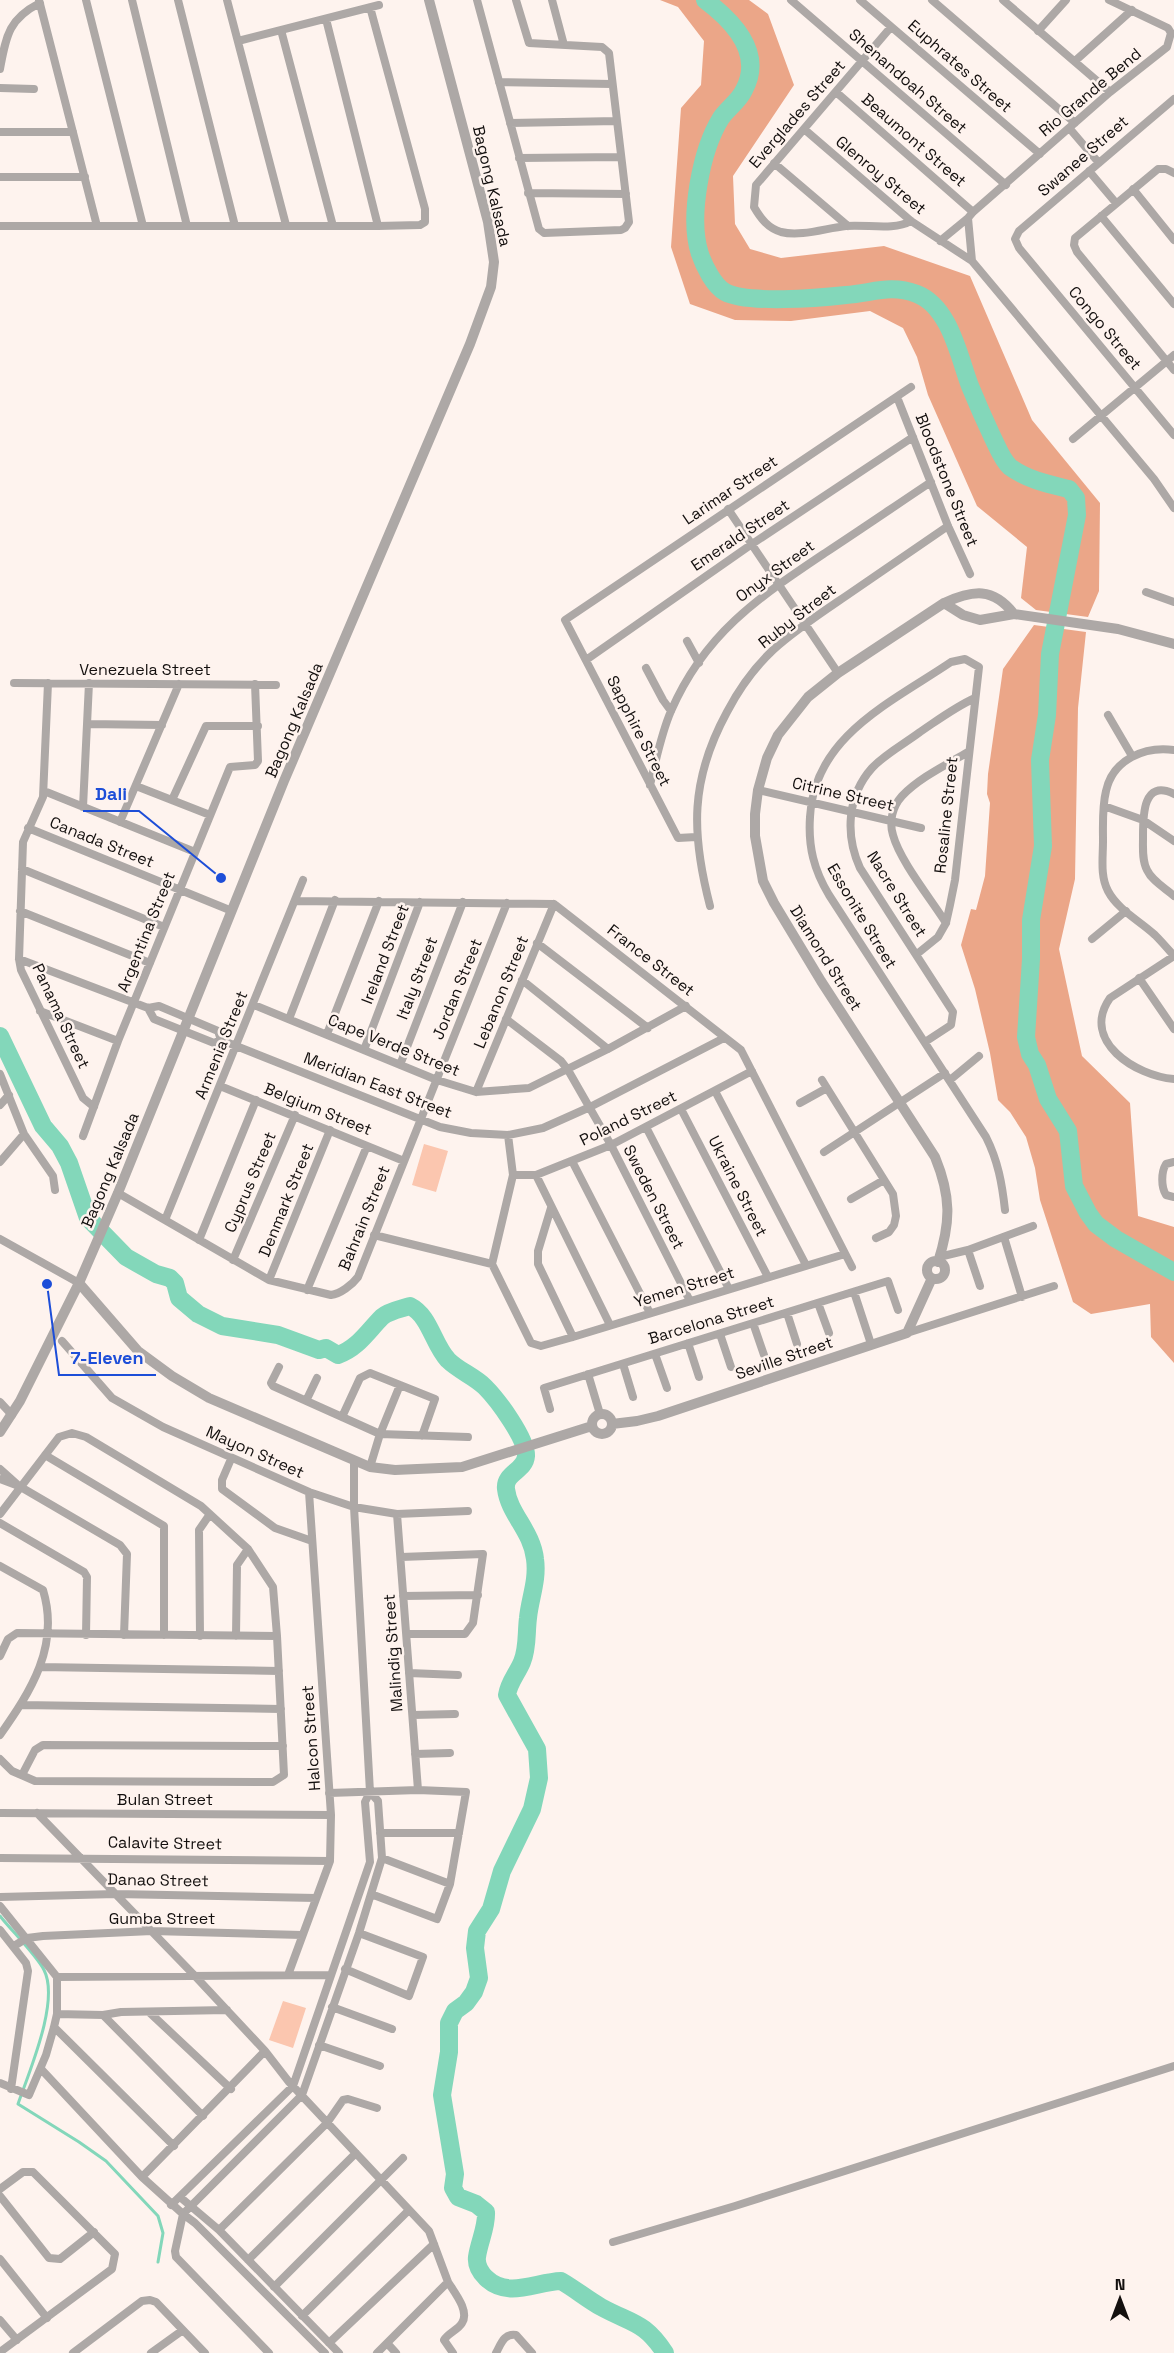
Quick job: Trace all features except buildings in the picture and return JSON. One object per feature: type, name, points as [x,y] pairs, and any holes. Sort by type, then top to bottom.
[{"type":"street","points":[[86,0],[142,226]]},
{"type":"street","points":[[132,0],[187,226]]},
{"type":"street","points":[[178,0],[235,226]]},
{"type":"street","points":[[227,0],[286,225]]},
{"type":"street","name":"Bagong Kalsada","points":[[0,1432],[79,1283],[118,1193],[231,911],[470,344],[491,287],[494,262],[488,222],[429,0]]},
{"type":"street","points":[[477,0],[539,230],[544,233],[626,228],[629,222],[609,53],[602,46],[528,43],[516,0]]},
{"type":"street","points":[[552,0],[564,45]]},
{"type":"street","name":"Shenandoah Street","points":[[791,0],[1006,185]]},
{"type":"street","name":"Euphrates Street","points":[[860,0],[1040,154]]},
{"type":"street","points":[[932,0],[1073,126],[1099,163]]},
{"type":"street","points":[[1003,0],[1110,92]]},
{"type":"street","points":[[1038,31],[1066,0]]},
{"type":"street","name":"Rio Grande Bend","points":[[940,241],[1110,92],[1167,46],[1171,33],[1168,28],[1109,0]]},
{"type":"street","points":[[0,69],[10,28],[27,10],[40,2],[97,226]]},
{"type":"street","points":[[0,226],[378,226],[420,225],[425,222],[426,217],[374,6],[238,41]]},
{"type":"street","points":[[1075,61],[1132,10]]},
{"type":"street","points":[[326,19],[378,226]]},
{"type":"street","name":"Everglades Street","points":[[891,27],[756,185],[754,207],[769,227],[782,232],[796,233],[848,226],[898,225],[911,221]]},
{"type":"street","points":[[281,30],[333,226]]},
{"type":"street","points":[[500,82],[612,84]]},
{"type":"street","points":[[0,88],[34,89]]},
{"type":"street","name":"Beaumont Street","points":[[836,92],[970,215]]},
{"type":"street","name":"Swanee Street","points":[[1015,239],[1019,231],[1173,103]]},
{"type":"street","points":[[510,123],[617,121]]},
{"type":"street","name":"Glenroy Street","points":[[804,129],[911,221],[940,241]]},
{"type":"street","points":[[0,132],[73,132]]},
{"type":"street","points":[[519,158],[621,157]]},
{"type":"street","points":[[774,163],[848,226]]},
{"type":"street","points":[[1170,171],[1158,169],[1076,238],[1074,245],[1077,252],[1171,358],[1174,370]]},
{"type":"street","points":[[1089,171],[1116,203]]},
{"type":"street","points":[[0,177],[85,177]]},
{"type":"street","points":[[1133,189],[1174,240]]},
{"type":"street","points":[[528,193],[626,194]]},
{"type":"street","points":[[970,215],[972,261]]},
{"type":"street","points":[[1101,216],[1174,304]]},
{"type":"street","name":"Congo Street","points":[[1015,239],[1019,248],[1174,435]]},
{"type":"street","points":[[940,241],[972,261],[1154,479],[1174,508]]},
{"type":"street","points":[[1073,439],[1171,358]]},
{"type":"street","name":"Larimar Street","points":[[566,620],[911,387]]},
{"type":"street","name":"Bloodstone Street","points":[[897,397],[948,526],[970,574]]},
{"type":"street","name":"Emerald Street","points":[[586,660],[752,544],[913,437]]},
{"type":"street","name":"Onyx Street","points":[[650,785],[671,711],[699,663],[731,622],[779,584],[931,482]]},
{"type":"street","points":[[728,509],[838,673]]},
{"type":"street","name":"Ruby Street","points":[[710,906],[696,837],[698,786],[707,753],[720,724],[752,672],[773,650],[806,624],[948,526]]},
{"type":"street","points":[[1146,592],[1174,602]]},
{"type":"street","name":"Diamond Street","points":[[907,1333],[932,1278],[927,1274],[927,1267],[939,1259],[947,1226],[948,1199],[945,1179],[936,1157],[788,929],[763,881],[755,836],[758,790],[767,758],[778,735],[808,697],[838,673],[945,603],[964,596],[984,593],[994,596],[1014,614]]},
{"type":"street","points":[[945,603],[963,615],[980,620],[1014,614],[1146,636],[1174,644]]},
{"type":"street","name":"Sapphire Street","points":[[566,620],[678,838],[696,837]]},
{"type":"street","points":[[687,641],[699,663]]},
{"type":"street","name":"Essonite Street","points":[[978,667],[975,663],[965,659],[951,662],[859,724],[831,752],[815,785],[811,803],[810,844],[813,864],[819,877],[868,958],[948,1076],[986,1137],[996,1157],[1005,1210]]},
{"type":"street","name":"Rosaline Street","points":[[917,954],[938,937],[946,923],[955,880],[978,667]]},
{"type":"street","points":[[646,668],[671,711]]},
{"type":"street","name":"Venezuela Street","points":[[14,683],[276,685]]},
{"type":"street","name":"Panama Street","points":[[48,683],[44,791],[23,842],[19,958],[21,970],[83,1098],[94,1107]]},
{"type":"street","points":[[83,807],[89,683]]},
{"type":"street","points":[[120,822],[178,684]]},
{"type":"street","name":"Argentina Street","points":[[82,1136],[118,1041],[230,767],[255,765],[258,761],[255,684]]},
{"type":"street","name":"Nacre Street","points":[[925,1042],[951,1025],[953,1012],[855,857],[850,828],[851,812],[862,782],[872,768],[950,712],[975,698]]},
{"type":"street","points":[[1108,715],[1132,756]]},
{"type":"street","points":[[87,724],[162,725]]},
{"type":"street","points":[[172,801],[206,726],[258,726]]},
{"type":"street","points":[[1174,750],[1161,748],[1146,750],[1132,756],[1116,769],[1109,780],[1104,806],[1102,864],[1105,884],[1114,900],[1155,935],[1174,956],[1110,998],[1103,1007],[1103,1031],[1108,1043],[1118,1056],[1149,1074],[1174,1079]]},
{"type":"street","points":[[946,923],[903,857],[893,835],[891,821],[894,807],[913,786],[968,752]]},
{"type":"street","points":[[136,786],[210,816]]},
{"type":"street","name":"Citrine Street","points":[[758,790],[921,828]]},
{"type":"street","points":[[1174,794],[1160,790],[1152,793],[1147,800],[1143,820],[1145,866],[1153,878],[1174,896]]},
{"type":"street","points":[[44,791],[195,852]]},
{"type":"street","points":[[1104,806],[1143,820],[1174,841]]},
{"type":"street","name":"Canada Street","points":[[28,828],[231,911]]},
{"type":"street","points":[[21,869],[164,927]]},
{"type":"street","name":"Armenia Street","points":[[165,1220],[254,1005],[303,879]]},
{"type":"street","points":[[290,1019],[335,900]]},
{"type":"street","points":[[295,901],[554,904]]},
{"type":"street","points":[[327,1034],[379,901]]},
{"type":"street","name":"Ireland Street","points":[[364,1050],[420,902]]},
{"type":"street","name":"Italy Street","points":[[400,1065],[462,902]]},
{"type":"street","name":"Jordan Street","points":[[421,1120],[507,903]]},
{"type":"street","name":"Lebanon Street","points":[[476,1092],[554,904]]},
{"type":"street","name":"France Street","points":[[554,904],[741,1050],[852,1268]]},
{"type":"street","points":[[20,911],[150,963]]},
{"type":"street","points":[[1092,939],[1126,911]]},
{"type":"street","points":[[537,943],[648,1028]]},
{"type":"street","points":[[19,958],[148,1008]]},
{"type":"street","points":[[1139,978],[1174,1029]]},
{"type":"street","points":[[522,980],[608,1049]]},
{"type":"street","name":"Cape Verde Street","points":[[254,1005],[437,1080],[476,1092],[529,1088],[568,1070],[686,1006]]},
{"type":"street","name":"Meridian East Street","points":[[221,1040],[218,1031],[159,1006],[148,1008],[154,1019],[183,1031],[214,1043],[221,1040],[421,1120],[453,1130],[508,1135],[543,1128],[590,1107],[724,1038]]},
{"type":"street","points":[[40,1011],[118,1041]]},
{"type":"street","name":"Sweden Street","points":[[506,1019],[561,1061],[568,1070],[611,1145],[690,1301]]},
{"type":"street","points":[[824,1152],[899,1103],[979,1056]]},
{"type":"street","name":"Poland Street","points":[[513,1175],[536,1175],[611,1145],[752,1071]]},
{"type":"street","points":[[0,1074],[24,1134],[53,1176],[55,1190]]},
{"type":"street","points":[[822,1080],[893,1194],[896,1216],[889,1232],[876,1238]]},
{"type":"street","name":"Belgium Street","points":[[220,1086],[404,1161]]},
{"type":"street","points":[[800,1103],[827,1088]]},
{"type":"street","points":[[715,1091],[806,1265]]},
{"type":"street","points":[[0,1105],[9,1095]]},
{"type":"street","points":[[199,1240],[256,1100]]},
{"type":"street","name":"Ukraine Street","points":[[681,1109],[768,1277]]},
{"type":"street","name":"Cyprus Street","points":[[233,1260],[295,1115]]},
{"type":"street","name":"Bahrain Street","points":[[118,1193],[269,1280],[307,1290],[335,1294],[358,1278],[421,1120]]},
{"type":"street","points":[[646,1127],[729,1289]]},
{"type":"street","name":"Denmark Street","points":[[269,1280],[330,1130]]},
{"type":"street","points":[[0,1162],[24,1134]]},
{"type":"street","points":[[374,1235],[492,1264],[513,1175],[508,1135]]},
{"type":"street","points":[[307,1290],[367,1146]]},
{"type":"street","points":[[572,1161],[650,1313]]},
{"type":"street","points":[[1174,1162],[1166,1164],[1164,1168],[1163,1187],[1166,1195],[1174,1197]]},
{"type":"street","points":[[536,1175],[610,1325]]},
{"type":"street","points":[[851,1199],[884,1180]]},
{"type":"street","points":[[551,1208],[538,1251],[538,1264],[573,1337]]},
{"type":"street","points":[[939,1259],[1033,1226]]},
{"type":"street","points":[[1004,1237],[1022,1297]]},
{"type":"street","points":[[0,1239],[79,1283],[138,1351],[172,1376],[209,1398],[370,1467],[395,1470],[454,1469],[592,1426]]},
{"type":"street","points":[[968,1250],[980,1286]]},
{"type":"street","name":"Yemen Street","points":[[492,1264],[531,1343],[541,1346],[845,1254]]},
{"type":"street","name":"Barcelona Street","points":[[550,1409],[544,1388],[888,1281],[898,1310]]},
{"type":"street","points":[[907,1333],[1054,1286]]},
{"type":"street","points":[[854,1292],[872,1344]]},
{"type":"street","points":[[818,1303],[829,1334]]},
{"type":"street","points":[[787,1313],[797,1344]]},
{"type":"street","points":[[753,1323],[764,1355]]},
{"type":"street","name":"Seville Street","points":[[612,1424],[658,1416],[907,1333]]},
{"type":"street","points":[[720,1334],[731,1366]]},
{"type":"street","name":"Mayon Street","points":[[62,1341],[112,1398],[164,1428],[309,1492],[354,1506],[397,1514],[468,1511]]},
{"type":"street","points":[[688,1343],[699,1377]]},
{"type":"street","points":[[655,1354],[667,1388]]},
{"type":"street","points":[[623,1364],[633,1396]]},
{"type":"street","points":[[279,1367],[271,1383],[273,1386],[381,1434],[468,1437]]},
{"type":"street","points":[[342,1417],[360,1378],[370,1373],[435,1399],[422,1436]]},
{"type":"street","points":[[588,1374],[600,1414]]},
{"type":"street","points":[[306,1401],[317,1378]]},
{"type":"street","points":[[370,1467],[400,1385]]},
{"type":"street","points":[[0,1402],[8,1416]]},
{"type":"street","points":[[600,1414],[608,1416],[612,1424],[610,1430],[604,1434],[595,1431],[592,1426],[594,1418],[600,1414]]},
{"type":"street","points":[[0,1514],[19,1486],[59,1437],[72,1433],[86,1437],[201,1506],[210,1514],[248,1549],[273,1587],[284,1775],[273,1782],[35,1781],[12,1771],[0,1759]]},
{"type":"street","points":[[45,1455],[164,1526],[164,1635]]},
{"type":"street","points":[[231,1459],[222,1479],[222,1489],[275,1528],[312,1541]]},
{"type":"street","points":[[171,2205],[293,2086],[370,1862],[365,1802],[370,1792],[354,1506],[354,1460]]},
{"type":"street","points":[[0,1469],[19,1486]]},
{"type":"street","points":[[0,1479],[19,1486],[120,1545],[127,1554],[124,1635]]},
{"type":"street","name":"Halcon Street","points":[[288,1975],[330,1861],[331,1815],[309,1492]]},
{"type":"street","points":[[200,1636],[199,1530],[210,1514]]},
{"type":"street","name":"Malindig Street","points":[[397,1514],[418,1790]]},
{"type":"street","points":[[0,1522],[84,1572],[87,1577],[86,1635]]},
{"type":"street","points":[[236,1636],[237,1565],[248,1549]]},
{"type":"street","points":[[400,1557],[483,1554],[473,1623],[465,1634],[407,1634]]},
{"type":"street","points":[[0,1566],[43,1590],[48,1609],[49,1634],[40,1667],[21,1705],[0,1735]]},
{"type":"street","points":[[403,1596],[478,1595]]},
{"type":"street","points":[[0,1656],[8,1639],[18,1633],[277,1636]]},
{"type":"street","points":[[40,1667],[279,1671]]},
{"type":"street","points":[[409,1673],[458,1675]]},
{"type":"street","points":[[21,1705],[281,1709]]},
{"type":"street","points":[[413,1715],[455,1714]]},
{"type":"street","points":[[21,1774],[35,1750],[43,1745],[283,1746]]},
{"type":"street","points":[[415,1754],[450,1754]]},
{"type":"street","points":[[329,1792],[418,1790],[466,1792],[450,1884],[437,1919],[372,1894]]},
{"type":"street","points":[[269,2353],[176,2257],[176,2251],[183,2214],[190,2205],[302,2095],[359,1933],[382,1858],[378,1801],[370,1792]]},
{"type":"street","name":"Bulan Street","points":[[0,1813],[331,1815]]},
{"type":"street","points":[[37,1813],[195,1976],[265,2051],[293,2086],[429,2231],[448,2282],[464,2315],[462,2323],[444,2340],[453,2353]]},
{"type":"street","points":[[380,1833],[459,1833]]},
{"type":"street","name":"Calavite Street","points":[[0,1858],[330,1861]]},
{"type":"street","points":[[382,1858],[450,1884]]},
{"type":"street","name":"Danao Street","points":[[0,1897],[116,1894],[316,1898]]},
{"type":"street","points":[[0,1906],[21,1942],[28,1971],[19,2091]]},
{"type":"street","points":[[0,1930],[21,1942],[57,1977],[331,1975]]},
{"type":"street","name":"Gumba Street","points":[[21,1942],[152,1931],[302,1935]]},
{"type":"street","points":[[345,1969],[409,1995],[423,1957],[359,1933]]},
{"type":"street","points":[[0,2083],[29,2095],[41,2069],[54,2027],[57,2014],[57,1977]]},
{"type":"street","points":[[333,2007],[392,2030]]},
{"type":"street","points":[[57,2014],[103,2015],[226,2010]]},
{"type":"street","points":[[149,2012],[231,2089]]},
{"type":"street","points":[[103,2015],[203,2116]]},
{"type":"street","points":[[54,2027],[174,2146]]},
{"type":"street","points":[[319,2045],[380,2066]]},
{"type":"street","points":[[142,2177],[231,2089],[265,2051]]},
{"type":"street","points":[[613,2241],[735,2206],[1174,2066]]},
{"type":"street","points":[[41,2069],[142,2177],[171,2205],[195,2223],[324,2353]]},
{"type":"street","points":[[219,2230],[327,2123],[345,2099],[377,2108]]},
{"type":"street","points":[[248,2260],[356,2153]]},
{"type":"street","points":[[274,2287],[403,2158]]},
{"type":"street","points":[[0,2189],[23,2172],[33,2172],[116,2254],[112,2270],[0,2352]]},
{"type":"street","points":[[0,2196],[49,2258],[60,2259],[94,2232]]},
{"type":"street","points":[[180,2197],[219,2230],[339,2353]]},
{"type":"street","points":[[302,2316],[409,2210]]},
{"type":"street","points":[[329,2343],[434,2244]]},
{"type":"street","points":[[0,2259],[47,2318]]},
{"type":"street","points":[[377,2353],[448,2282]]},
{"type":"street","points":[[73,2353],[142,2301],[150,2300],[156,2302],[205,2353]]},
{"type":"street","points":[[0,2320],[16,2340]]},
{"type":"street","points":[[151,2353],[183,2330]]},
{"type":"street","points":[[496,2353],[506,2336],[511,2334],[516,2335],[532,2353]]},
{"type":"street","points":[[387,2343],[396,2353]]},
{"type":"shaded area","points":[[660,0],[749,0],[768,14],[794,85],[733,176],[735,224],[750,249],[781,258],[884,246],[970,276],[1032,420],[1100,503],[1099,591],[1088,617],[1036,610],[1021,598],[1027,547],[977,506],[928,395],[917,357],[903,328],[870,311],[791,321],[735,320],[690,304],[671,247],[681,108],[701,85],[704,41],[678,7]]},
{"type":"shaded area","points":[[1034,625],[1086,632],[1078,708],[1075,879],[1059,949],[1082,1056],[1130,1103],[1138,1216],[1174,1227],[1174,1363],[1151,1337],[1150,1304],[1091,1314],[1073,1302],[1040,1200],[1035,1168],[1026,1137],[1010,1112],[998,1100],[975,989],[961,945],[971,909],[976,910],[985,876],[990,803],[987,794],[988,774],[1003,669]]},
{"type":"shaded area","points":[[424,1144],[448,1151],[436,1192],[412,1185]]},
{"type":"shaded area","points":[[283,2001],[306,2008],[293,2048],[269,2040]]},
{"type":"waterway","points":[[705,0],[735,28],[748,51],[750,63],[749,76],[744,90],[721,118],[714,132],[698,185],[695,222],[697,239],[700,254],[713,281],[725,292],[749,298],[802,299],[890,289],[907,291],[928,300],[938,310],[952,334],[973,392],[1005,461],[1010,467],[1024,475],[1069,489],[1076,498],[1077,515],[1050,654],[1047,715],[1040,760],[1043,846],[1031,920],[1026,1037],[1030,1054],[1037,1065],[1048,1099],[1068,1131],[1074,1186],[1088,1213],[1096,1224],[1116,1239],[1174,1272]]},
{"type":"waterway","points":[[0,1036],[43,1126],[60,1146],[69,1163],[88,1218],[126,1257],[156,1274],[170,1278],[175,1283],[179,1298],[198,1314],[222,1326],[278,1335],[319,1350],[326,1348],[338,1355],[357,1344],[382,1317],[410,1306],[427,1323],[448,1360],[481,1383],[490,1393],[504,1410],[522,1440],[525,1461],[508,1479],[506,1489],[511,1507],[530,1540],[535,1559],[535,1574],[525,1651],[507,1695],[537,1749],[539,1778],[532,1809],[502,1871],[491,1909],[477,1931],[475,1948],[479,1978],[474,1992],[466,2003],[455,2011],[449,2023],[449,2052],[442,2095],[455,2174],[453,2188],[458,2197],[476,2204],[486,2212],[477,2260],[486,2278],[494,2284],[513,2288],[561,2281],[601,2307],[637,2324],[665,2353]]},
{"type":"waterway","points":[[0,1916],[41,1964],[48,1983],[46,2018],[18,2104],[106,2161],[158,2216],[163,2233],[158,2262]]},
{"type":"place","name":"Dali","points":[[221,878]]},
{"type":"place","name":"7-Eleven","points":[[47,1284]]}]
